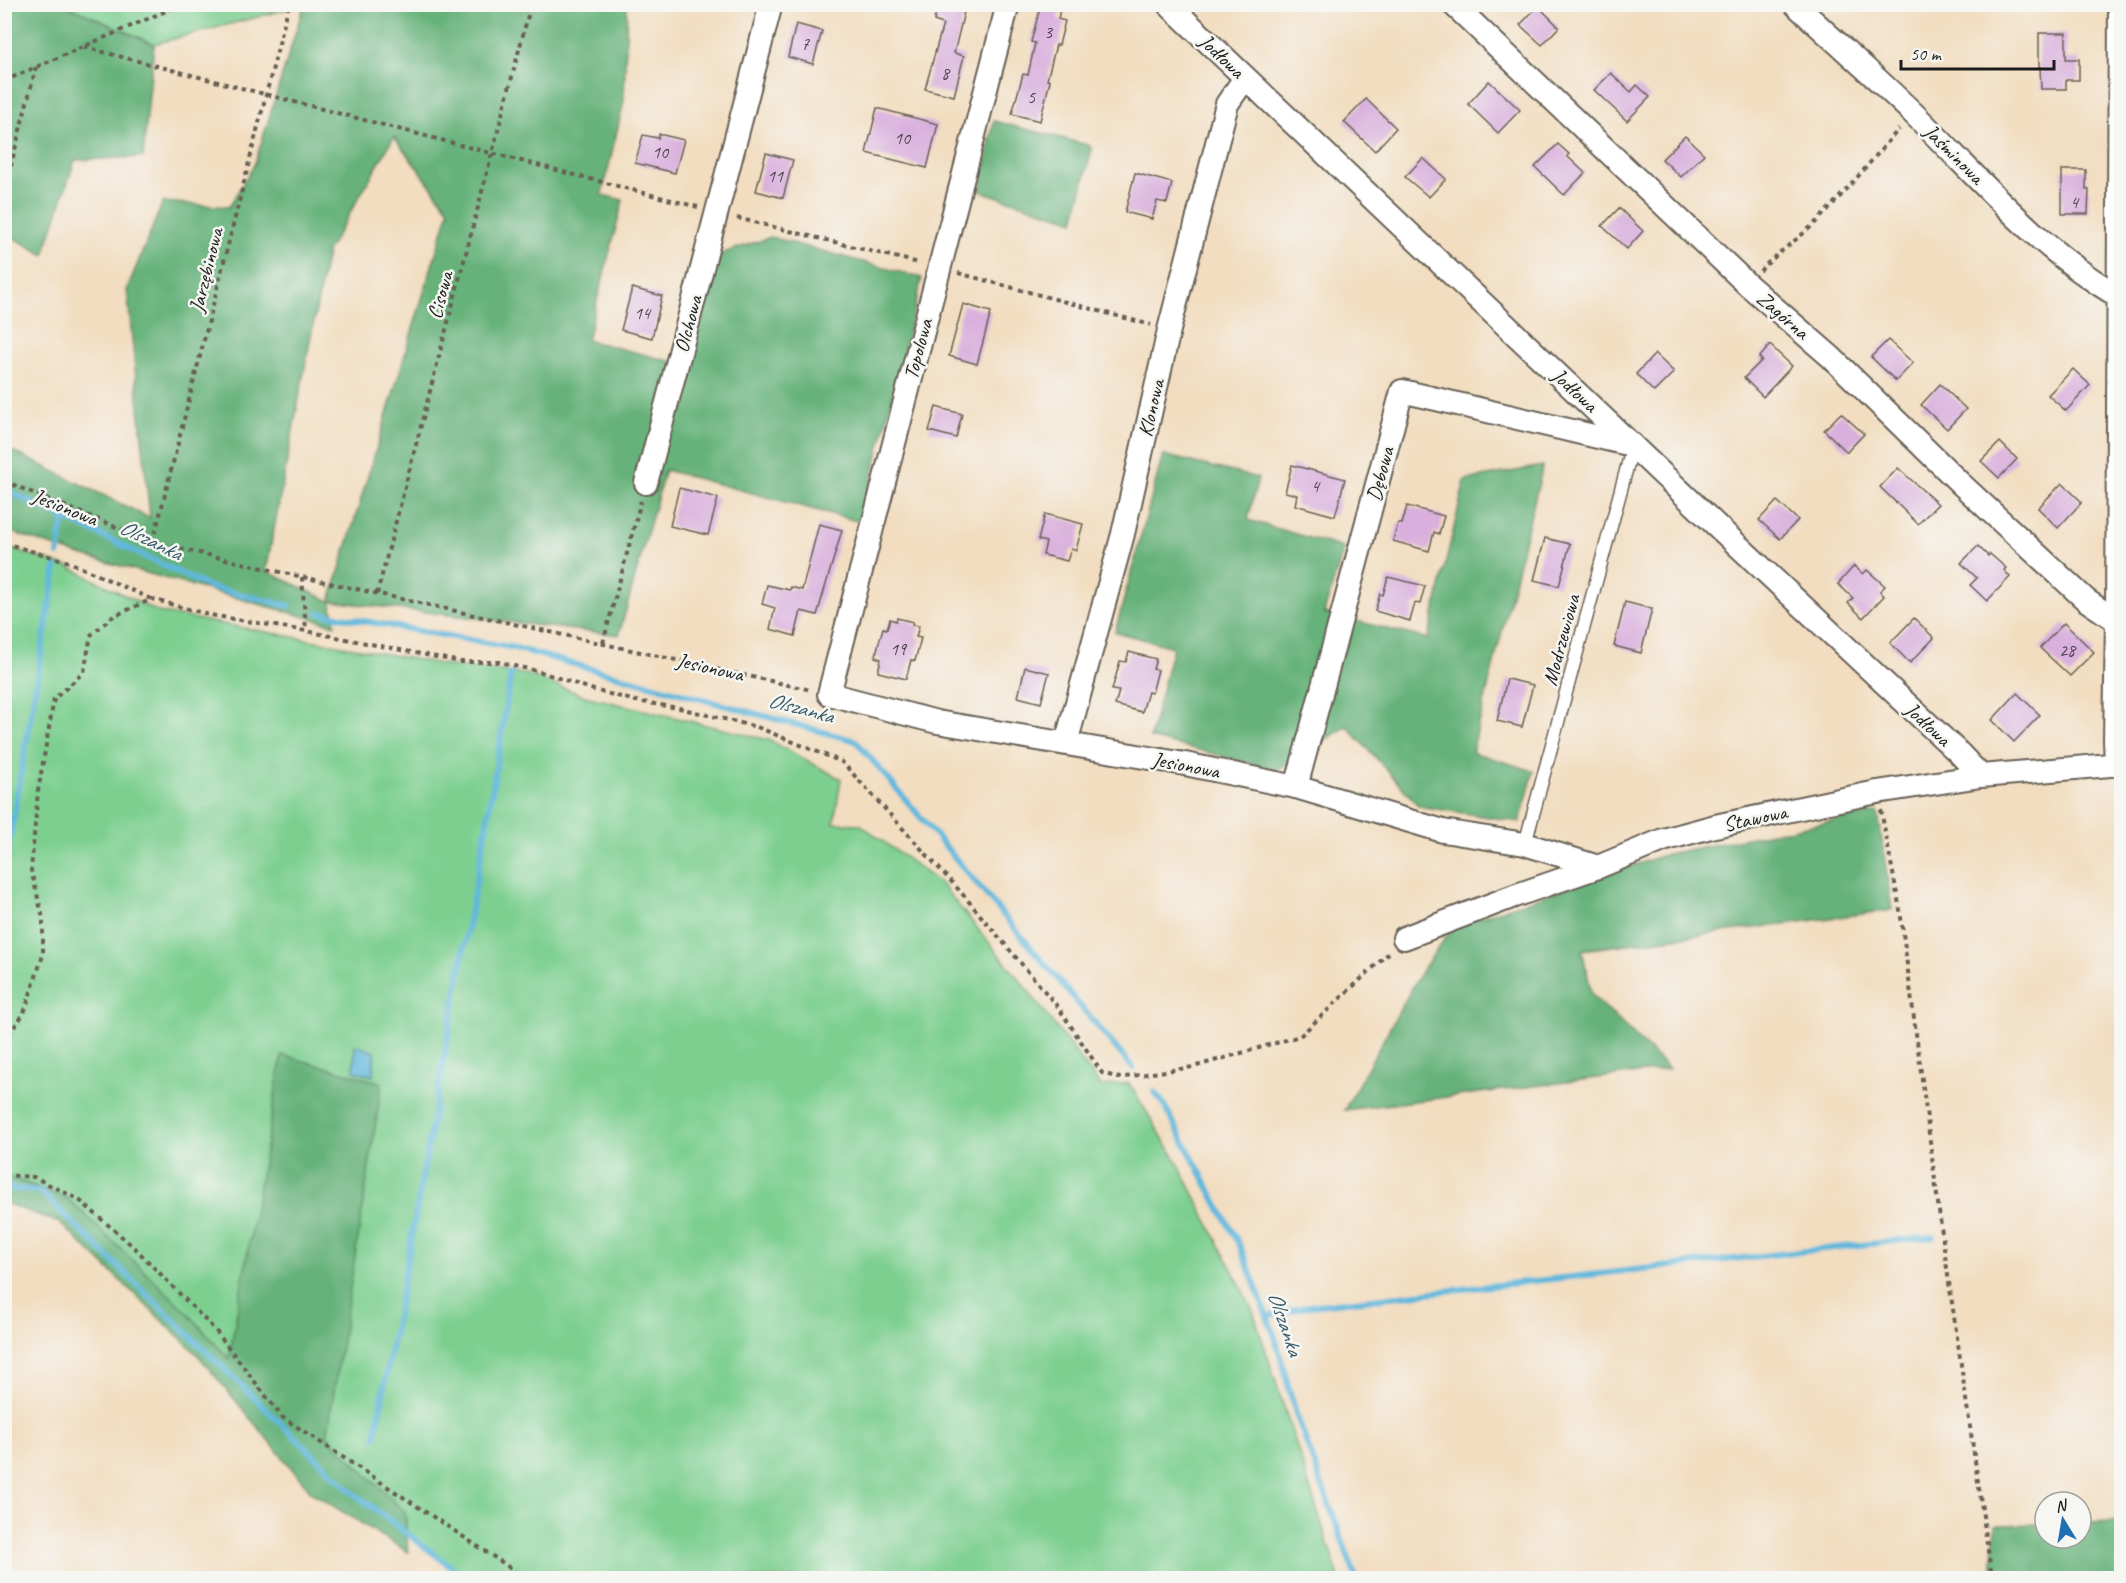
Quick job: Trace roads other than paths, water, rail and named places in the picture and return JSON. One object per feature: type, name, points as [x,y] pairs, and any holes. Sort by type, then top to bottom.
[{"type":"street","name":"Olchowa","points":[[646,483],[771,4]]},
{"type":"street","name":"Topolowa","points":[[829,694],[1008,4]]},
{"type":"street","name":"Jodłowa","points":[[1168,4],[1981,776]]},
{"type":"street","name":"Zagórna","points":[[1453,4],[1748,285],[1831,357],[1969,491],[2086,600],[2117,621]]},
{"type":"street","name":"Jaśminowa","points":[[1795,4],[1913,113],[1955,157],[2037,235],[2089,279],[2118,296]]},
{"type":"street","points":[[2119,764],[2115,740],[2120,330],[2118,296],[2120,4]]},
{"type":"street","name":"Klonowa","points":[[1066,743],[1123,534],[1169,330],[1227,104],[1245,78]]},
{"type":"street","name":"Dębowa","points":[[1296,787],[1402,391],[1634,446]]},
{"type":"street","name":"Jesionowa","points":[[829,694],[937,722],[1185,764],[1296,787],[1443,831],[1526,844],[1598,867]]},
{"type":"street","name":"Stawowa","points":[[1404,938],[1598,867],[1663,840],[1715,826],[1877,792],[1981,776],[2119,764]]},
{"type":"lane","name":"Modrzewiowa","points":[[1526,844],[1634,446]]},
{"type":"water","points":[[355,1045],[375,1052],[373,1076],[354,1071]]},
{"type":"waterway","name":"Olszanka","points":[[4,489],[209,587],[289,606]]},
{"type":"waterway","points":[[58,554],[64,517]]},
{"type":"waterway","points":[[4,873],[56,567]]},
{"type":"waterway","name":"Olszanka","points":[[319,613],[515,648],[856,741],[1133,1068]]},
{"type":"waterway","points":[[375,1437],[487,822],[511,674]]},
{"type":"waterway","name":"Olszanka","points":[[1154,1092],[1163,1103],[1240,1246],[1275,1337],[1296,1414],[1356,1578]]},
{"type":"waterway","points":[[4,1188],[40,1191],[352,1492],[466,1578]]},
{"type":"waterway","points":[[1267,1316],[1309,1306],[1933,1237]]}]
